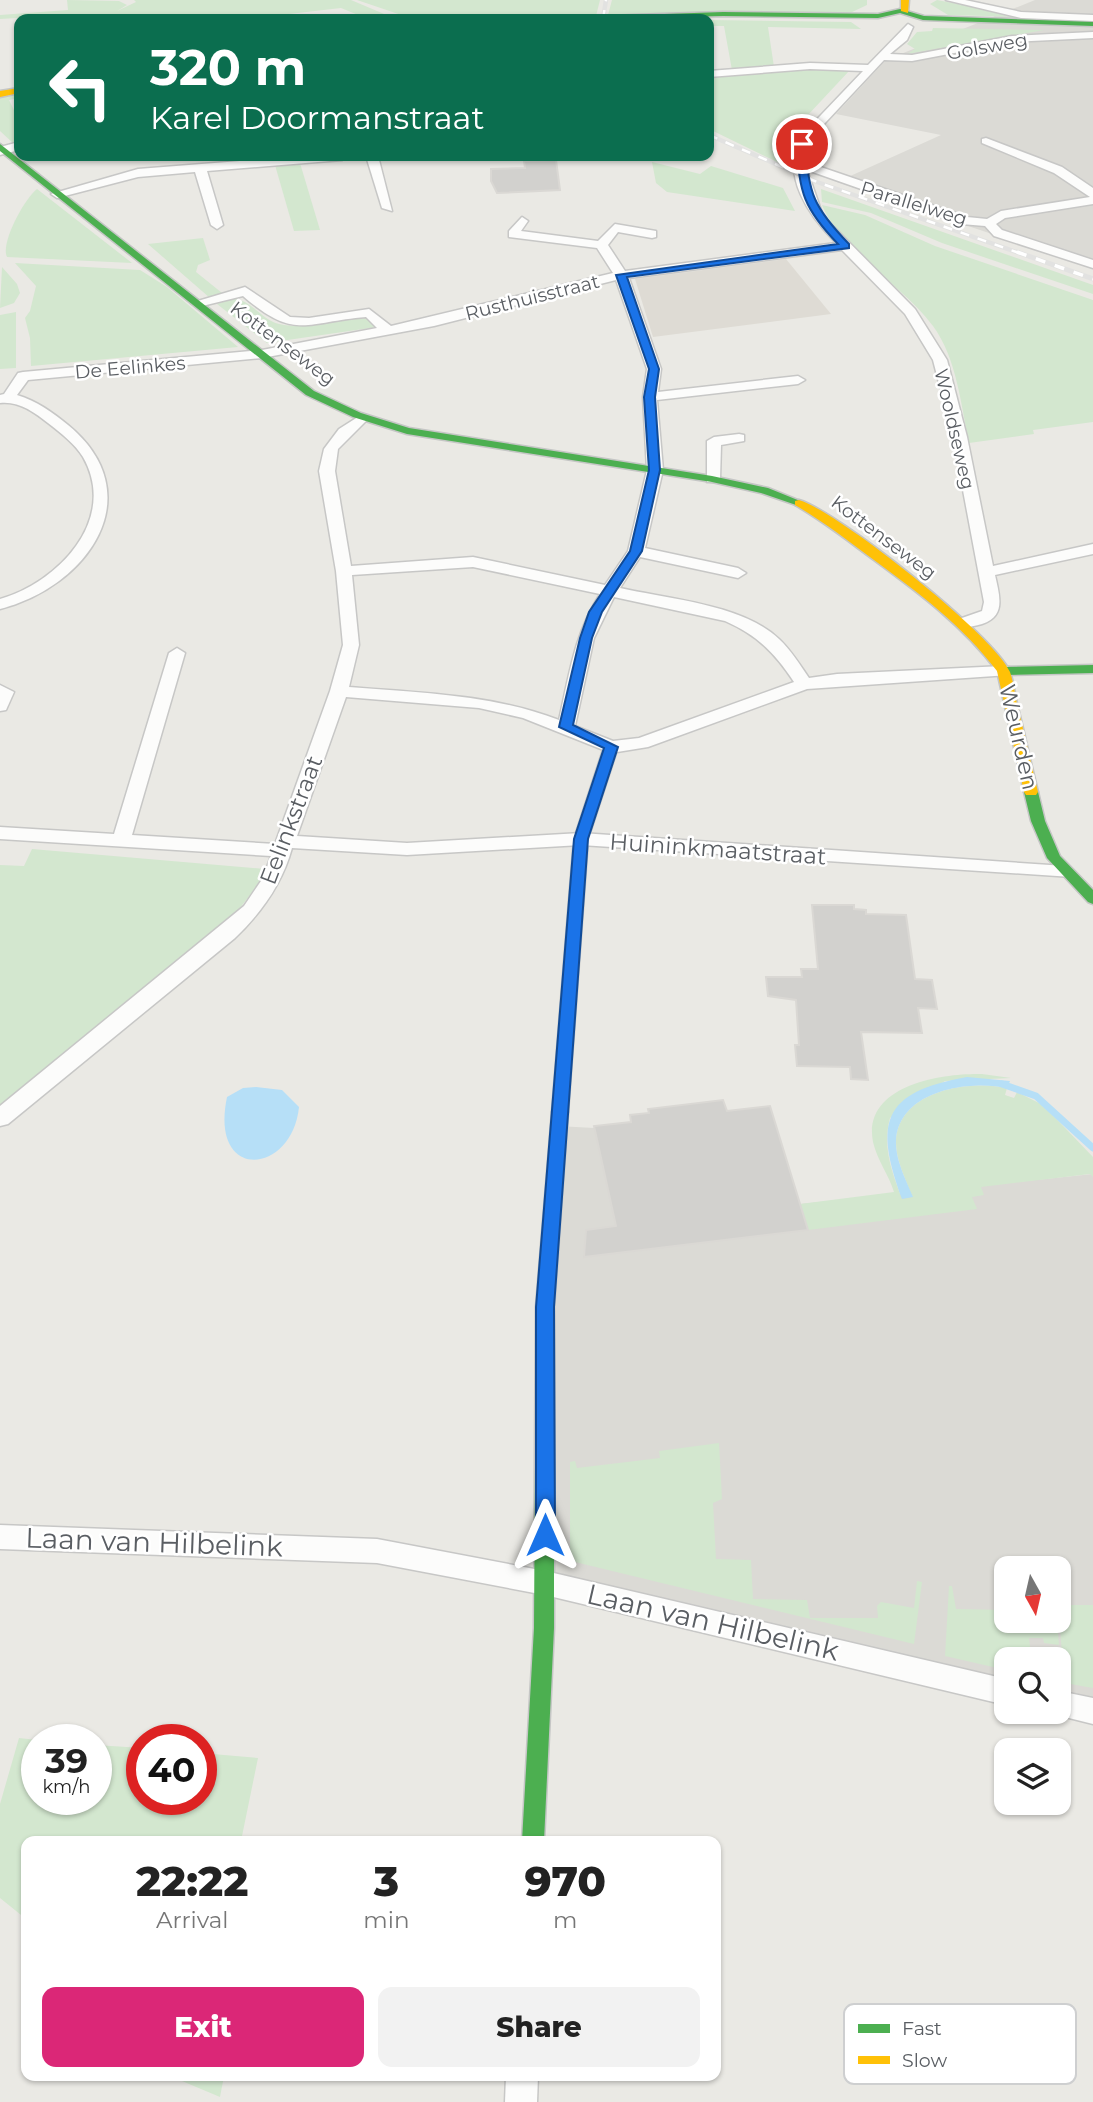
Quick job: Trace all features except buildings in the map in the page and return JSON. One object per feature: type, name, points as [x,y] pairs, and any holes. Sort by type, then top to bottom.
[{"type":"street","points":[[951,0],[1021,15],[1093,18]]},
{"type":"street","points":[[714,14],[905,18],[1093,26]]},
{"type":"street","name":"Wooldseweg","points":[[905,18],[881,57],[805,138],[800,150],[801,164],[812,218],[845,246],[910,312],[940,360],[960,437],[993,610],[984,618],[965,624]]},
{"type":"street","name":"Golsweg","points":[[881,57],[912,58],[1012,39],[1093,35]]},
{"type":"street","points":[[714,74],[803,66],[870,68]]},
{"type":"street","points":[[986,141],[1058,170],[1093,194]]},
{"type":"street","name":"Kottenseweg","points":[[16,161],[310,393],[360,419],[460,441],[712,479],[759,489],[812,510],[965,624],[1003,671]]},
{"type":"street","points":[[134,161],[138,173]]},
{"type":"street","points":[[57,194],[138,173],[274,161]]},
{"type":"street","points":[[374,161],[388,208]]},
{"type":"street","name":"Parallelweg","points":[[801,164],[965,220],[989,223],[1001,215],[1093,200]]},
{"type":"street","points":[[200,168],[216,225]]},
{"type":"street","points":[[522,221],[513,234],[601,245]]},
{"type":"street","name":"Parallelweg","points":[[989,223],[998,233],[1093,264]]},
{"type":"street","points":[[601,245],[615,228],[652,234]]},
{"type":"street","points":[[540,254],[552,240]]},
{"type":"street","points":[[566,727],[586,638],[596,612],[636,551],[655,470],[650,397],[654,369],[621,275],[601,245]]},
{"type":"street","name":"Rusthuisstraat","points":[[262,354],[388,331],[621,275],[845,246]]},
{"type":"street","points":[[198,303],[245,291],[276,317],[289,321],[309,322],[369,313],[388,331]]},
{"type":"street","name":"De Eelinkes","points":[[0,604],[36,591],[64,570],[88,541],[101,502],[101,486],[93,463],[83,447],[44,414],[4,398],[23,376],[262,354]]},
{"type":"street","points":[[650,397],[797,380]]},
{"type":"street","name":"Eelinkstraat","points":[[0,1118],[228,933],[251,911],[272,879],[339,691],[351,645],[344,571],[327,471],[331,449],[344,432],[360,419]]},
{"type":"street","points":[[712,479],[714,441],[739,438]]},
{"type":"street","points":[[986,572],[1093,549]]},
{"type":"street","points":[[636,551],[738,573]]},
{"type":"street","points":[[344,571],[473,562],[730,617],[760,629],[777,643],[804,684]]},
{"type":"street","points":[[121,841],[177,653]]},
{"type":"street","points":[[1003,671],[1093,669]]},
{"type":"street","name":"Weurden","points":[[611,747],[642,743],[804,684],[837,679],[1003,671],[1038,821],[1054,858],[1093,899]]},
{"type":"street","points":[[0,690],[5,692],[0,706]]},
{"type":"street","points":[[339,691],[479,703],[528,714],[611,747],[581,839],[545,1307],[545,1583],[533,1836]]},
{"type":"street","name":"Huininkmaatstraat","points":[[0,833],[121,841],[407,849],[581,839],[1065,872]]},
{"type":"street","name":"Laan van Hilbelink","points":[[0,1537],[377,1551],[545,1583],[994,1689]]},
{"type":"street","points":[[1071,1706],[1093,1711]]},
{"type":"street","points":[[521,2102],[522,2081]]},
{"type":"shaded area","points":[[1035,0],[1093,0],[1093,268],[837,182],[941,135],[836,114],[886,60]]},
{"type":"shaded area","points":[[786,259],[831,314],[653,337],[635,279]]},
{"type":"shaded area","points":[[723,1100],[727,1111],[770,1106],[800,1204],[1093,1174],[1093,1708],[1071,1703],[1071,1647],[994,1647],[994,1686],[542,1580],[557,1126],[594,1128],[631,1122],[630,1115],[648,1113],[648,1109]]},
{"type":"green space","points":[[67,0],[119,1],[127,5],[117,11],[136,2],[134,0],[351,0],[384,14],[356,14],[341,8],[289,14],[14,14],[14,18],[0,19],[0,15],[68,10]]},
{"type":"green space","points":[[357,0],[600,0],[596,14],[398,14]]},
{"type":"green space","points":[[612,0],[867,0],[867,5],[850,13],[608,14]]},
{"type":"green space","points":[[937,0],[1026,17],[948,15],[930,4]]},
{"type":"green space","points":[[714,20],[851,22],[861,29],[768,27],[774,67],[732,70],[724,26],[714,26]]},
{"type":"green space","points":[[933,28],[1044,30],[907,54],[915,49],[907,44],[917,32],[932,31]]},
{"type":"green space","points":[[828,67],[850,70],[778,147],[785,166],[714,131],[714,77]]},
{"type":"green space","points":[[14,94],[14,99],[9,100],[14,110],[14,144],[0,131],[0,96]]},
{"type":"green space","points":[[652,162],[700,174],[711,166],[783,188],[795,211],[667,192],[656,183]]},
{"type":"green space","points":[[300,163],[320,230],[294,231],[275,165]]},
{"type":"green space","points":[[37,189],[132,263],[7,257],[7,242],[14,222]]},
{"type":"green space","points":[[821,189],[1093,285],[1093,294],[942,243],[871,213],[822,202]]},
{"type":"green space","points":[[822,205],[865,215],[935,246],[1093,300],[1093,422],[1033,430],[1034,434],[969,443],[953,368],[933,326],[906,296],[843,238]]},
{"type":"green space","points":[[203,238],[210,260],[198,265],[196,272],[222,293],[210,298],[148,244]]},
{"type":"green space","points":[[15,263],[140,270],[167,287],[238,347],[31,366],[30,338],[25,318],[30,311],[36,286]]},
{"type":"green space","points":[[2,267],[17,284],[20,293],[14,303],[0,308]]},
{"type":"green space","points":[[238,299],[250,305],[279,324],[302,326],[367,318],[377,327],[267,343],[217,304]]},
{"type":"green space","points":[[16,312],[16,368],[0,369],[0,315]]},
{"type":"green space","points":[[32,849],[265,869],[257,886],[233,917],[0,1105],[0,865],[24,866]]},
{"type":"green space","points":[[982,1074],[1011,1078],[945,1081],[890,1118],[888,1149],[902,1199],[912,1197],[897,1154],[896,1140],[900,1123],[923,1099],[956,1088],[1007,1088],[1005,1095],[1014,1098],[1017,1092],[1043,1105],[1093,1157],[1093,1177],[1090,1174],[981,1187],[984,1195],[972,1197],[977,1209],[808,1230],[800,1204],[894,1192],[873,1142],[873,1123],[880,1107],[892,1095],[927,1080]]},
{"type":"green space","points":[[719,1443],[722,1499],[713,1503],[716,1559],[751,1560],[753,1599],[807,1600],[810,1618],[878,1618],[877,1606],[881,1602],[914,1608],[917,1581],[922,1582],[914,1644],[575,1562],[570,1555],[570,1462],[575,1461],[577,1468],[660,1458],[659,1451]]},
{"type":"green space","points":[[949,1586],[952,1586],[956,1609],[994,1610],[994,1633],[1058,1633],[1059,1645],[1044,1643],[1043,1638],[1029,1638],[1030,1647],[994,1647],[994,1667],[945,1656]]},
{"type":"green space","points":[[1071,1605],[1093,1605],[1093,1688],[1071,1684],[1071,1647],[1062,1647],[1060,1633],[1071,1633]]},
{"type":"green space","points":[[19,1738],[21,1815],[112,1815],[112,1746],[126,1747],[126,1815],[217,1815],[217,1754],[258,1758],[242,1836],[21,1836],[21,1915],[0,1898],[0,1804]]},
{"type":"green space","points":[[182,2081],[223,2081],[220,2097]]},
{"type":"water","points":[[967,1077],[1010,1081],[1007,1088],[974,1086],[939,1092],[923,1099],[910,1110],[900,1123],[896,1140],[899,1162],[913,1197],[902,1199],[888,1150],[888,1131],[892,1115],[902,1102],[917,1092],[939,1083]]},
{"type":"water","points":[[243,1088],[282,1090],[299,1107],[293,1130],[282,1146],[268,1156],[254,1160],[240,1156],[230,1144],[225,1125],[227,1097]]},
{"type":"waterway","points":[[1002,1084],[1036,1096],[1093,1148]]},
{"type":"railway","points":[[604,14],[606,0]]},
{"type":"railway","points":[[714,137],[817,182],[1022,254]]},
{"type":"railway","points":[[1017,252],[1093,279]]},
{"type":"traffic: fast","points":[[714,14],[878,16],[900,11],[923,18],[1093,24]]},
{"type":"traffic: fast","points":[[0,147],[14,158]]},
{"type":"traffic: fast","points":[[18,161],[310,393],[357,415],[407,431],[712,479],[764,490],[799,503]]},
{"type":"traffic: fast","points":[[1003,671],[1093,669]]},
{"type":"traffic: fast","points":[[1031,792],[1038,821],[1054,858],[1093,899]]},
{"type":"traffic: fast","points":[[533,1836],[544,1628],[545,1307],[560,1112]]},
{"type":"traffic: slow","points":[[905,0],[905,11]]},
{"type":"traffic: slow","points":[[0,94],[14,92]]},
{"type":"traffic: slow","points":[[799,503],[840,529],[930,596],[990,654],[1003,671],[1031,792]]},
{"type":"traffic: slow","points":[[560,1112],[581,839],[611,747]]},
{"type":"route","points":[[545,1535],[545,1307],[567,1058],[581,839],[611,747],[566,727],[586,638],[596,612],[636,551],[655,470],[650,397],[654,369],[636,311],[621,275],[845,246],[818,218],[810,203],[802,176],[802,144]]}]
